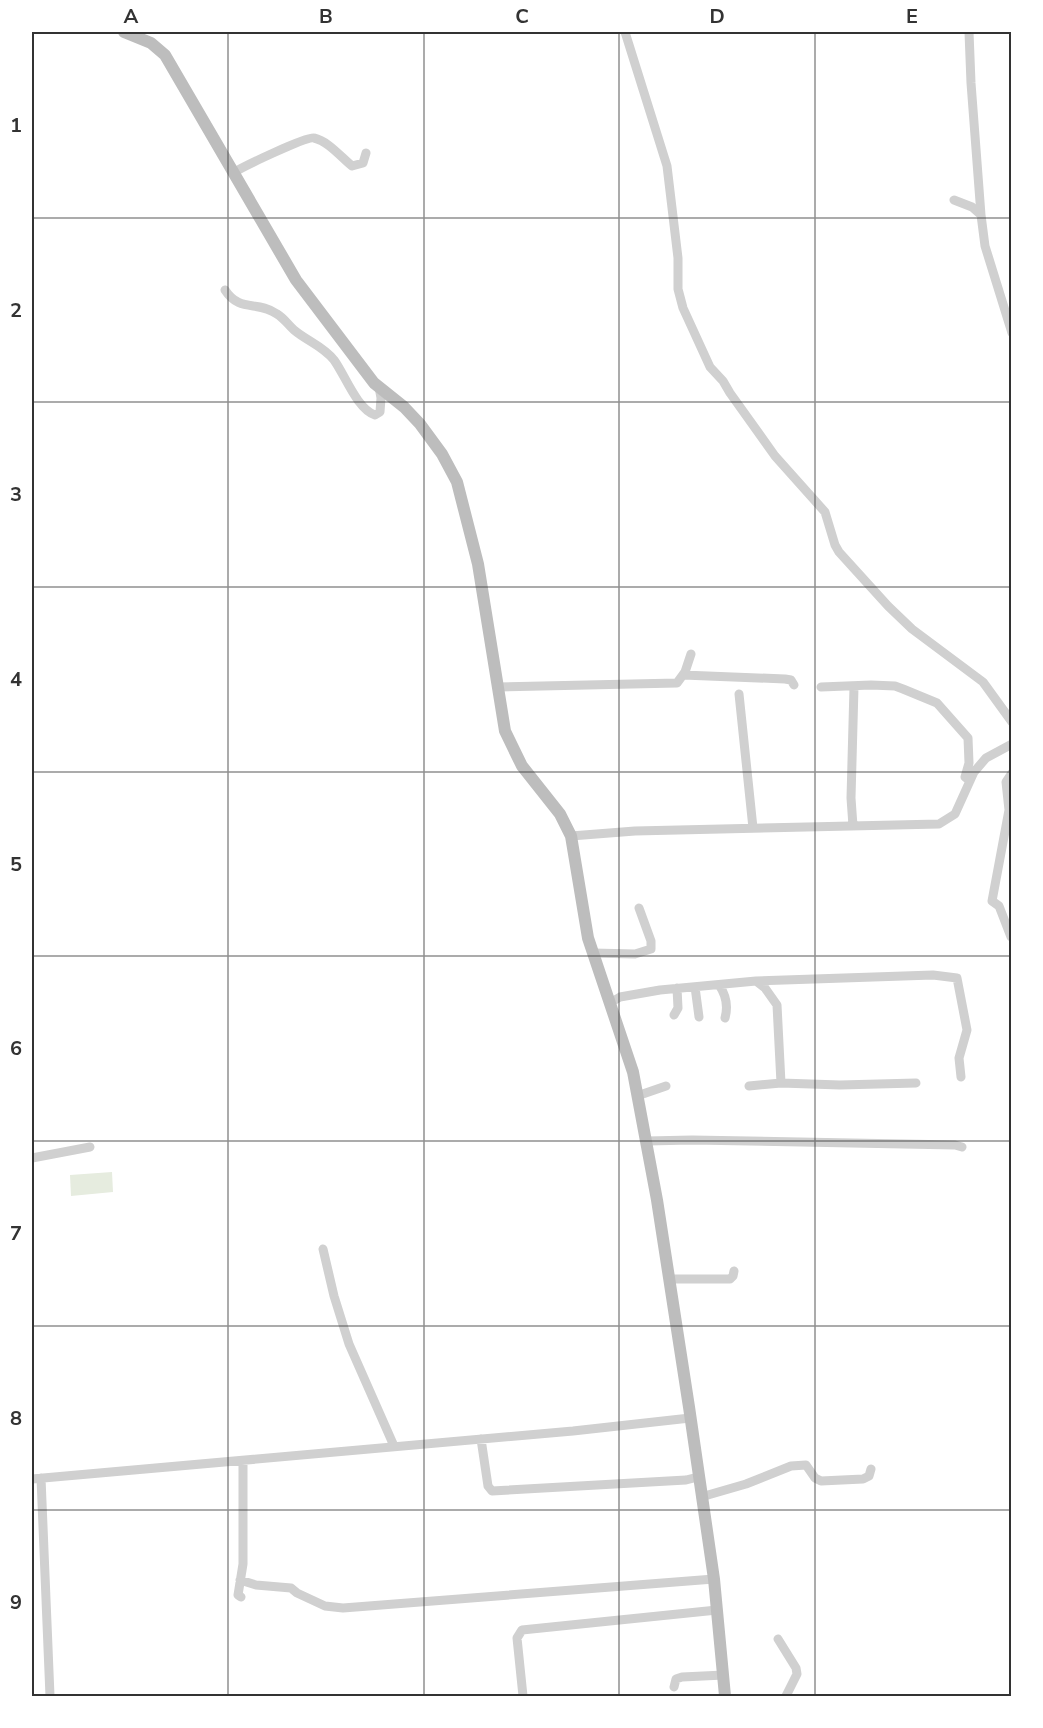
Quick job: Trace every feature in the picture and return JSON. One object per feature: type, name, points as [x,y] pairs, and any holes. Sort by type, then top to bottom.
[{"type":"street","points":[[124,32],[151,43],[165,55],[296,280],[357,362],[379,387],[404,407],[420,424],[442,454],[458,482],[478,564],[505,732],[522,766],[560,814],[571,836],[593,953],[628,1055],[647,1141],[714,1579],[725,1696]]},
{"type":"street","points":[[625,32],[667,166],[678,258],[678,290],[683,308],[710,367],[723,381],[729,393],[775,456],[825,512],[839,552],[912,629],[983,682],[1011,722]]},
{"type":"street","points":[[969,32],[971,83],[985,246],[1011,333]]},
{"type":"street","points":[[233,173],[306,138],[314,137],[336,151],[352,166],[363,163],[366,153]]},
{"type":"street","points":[[954,200],[972,207],[981,215]]},
{"type":"street","points":[[225,291],[240,305],[267,307],[303,337],[326,351],[369,413],[375,415],[380,412],[379,387]]},
{"type":"street","points":[[497,687],[677,683],[683,675],[691,654]]},
{"type":"street","points":[[683,675],[785,679],[791,680],[794,685]]},
{"type":"street","points":[[821,687],[895,686],[938,704],[968,738],[969,763],[965,777],[970,781]]},
{"type":"street","points":[[853,826],[854,687]]},
{"type":"street","points":[[739,694],[753,828]]},
{"type":"street","points":[[571,836],[635,831],[939,824],[955,814],[974,772],[986,758],[1011,744]]},
{"type":"street","points":[[1011,773],[1006,782],[1009,810],[992,901],[999,906],[1011,938]]},
{"type":"street","points":[[593,953],[635,954],[651,949],[651,941],[639,908]]},
{"type":"street","points":[[610,1003],[620,997],[677,988],[756,981],[933,975],[957,978],[967,1030],[959,1058],[961,1077]]},
{"type":"street","points":[[756,981],[765,988],[777,1005],[781,1083]]},
{"type":"street","points":[[719,985],[726,1003],[725,1018]]},
{"type":"street","points":[[695,987],[699,1017]]},
{"type":"street","points":[[674,1015],[678,1008],[677,988]]},
{"type":"street","points":[[748,1086],[781,1083],[840,1085],[916,1083]]},
{"type":"street","points":[[637,1096],[666,1086]]},
{"type":"street","points":[[647,1141],[855,1142],[962,1147]]},
{"type":"street","points":[[32,1158],[90,1147]]},
{"type":"street","points":[[323,1249],[349,1344],[394,1446]]},
{"type":"street","points":[[669,1280],[730,1279],[734,1276],[734,1271]]},
{"type":"street","points":[[50,1696],[36,1478],[243,1461],[690,1418]]},
{"type":"street","points":[[481,1439],[488,1486],[492,1491],[686,1480],[698,1477]]},
{"type":"street","points":[[241,1597],[238,1595],[243,1564],[243,1461]]},
{"type":"street","points":[[701,1497],[746,1484],[791,1466],[806,1465],[815,1478],[821,1481],[863,1479],[869,1476],[871,1469]]},
{"type":"street","points":[[240,1580],[255,1585],[291,1588],[325,1606],[343,1608],[714,1579]]},
{"type":"street","points":[[523,1696],[517,1638],[522,1630],[717,1610]]},
{"type":"street","points":[[778,1639],[796,1668],[797,1674],[786,1696]]},
{"type":"street","points":[[674,1687],[676,1679],[682,1677],[723,1676]]},
{"type":"shaded area","points":[[112,1172],[113,1192],[71,1196],[70,1175]]}]
